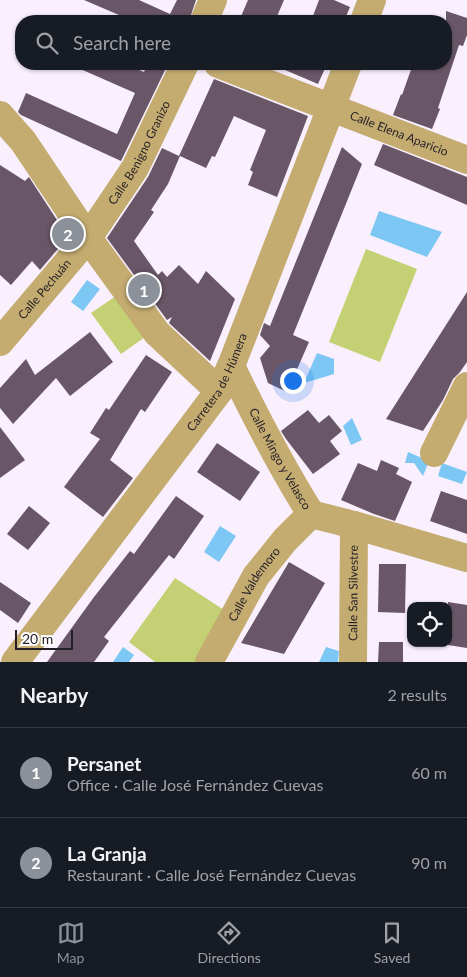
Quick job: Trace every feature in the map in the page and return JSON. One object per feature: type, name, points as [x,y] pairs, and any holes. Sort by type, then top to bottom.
[{"type":"street","points":[[207,15],[213,0]]},
{"type":"street","points":[[366,15],[372,0]]},
{"type":"street","name":"Calle Benigno Granizo","points":[[88,238],[135,168],[182,70]]},
{"type":"street","name":"Calle Elena Aparicio","points":[[234,70],[467,160]]},
{"type":"street","name":"Carretera de Húmera","points":[[16,662],[219,391],[231,366],[346,70]]},
{"type":"street","points":[[0,115],[23,141],[88,238],[157,333],[219,391]]},
{"type":"street","name":"Calle Pechuán","points":[[0,342],[88,238]]},
{"type":"street","name":"Calle Mingo y Velasco","points":[[231,366],[262,430],[287,476],[311,514],[467,558]]},
{"type":"street","points":[[434,453],[467,386]]},
{"type":"street","name":"Calle Valdemoro","points":[[210,662],[256,576],[285,540],[311,514]]},
{"type":"street","name":"Calle San Silvestre","points":[[353,662],[354,525]]},
{"type":"green space","points":[[366,249],[417,269],[380,362],[329,342]]},
{"type":"green space","points":[[116,296],[145,337],[121,354],[91,313]]},
{"type":"green space","points":[[175,578],[224,610],[199,662],[155,662],[129,642]]},
{"type":"water","points":[[379,211],[442,232],[427,257],[370,235]]},
{"type":"water","points":[[87,280],[100,289],[83,311],[71,302]]},
{"type":"water","points":[[317,353],[334,359],[334,374],[304,383]]},
{"type":"water","points":[[352,418],[362,440],[351,445],[343,426]]},
{"type":"water","points":[[408,452],[429,461],[423,476],[414,463],[405,463]]},
{"type":"water","points":[[442,463],[467,472],[462,484],[438,476]]},
{"type":"water","points":[[220,526],[236,536],[219,562],[204,552]]},
{"type":"water","points":[[123,647],[134,655],[129,662],[113,662]]},
{"type":"water","points":[[326,647],[339,651],[338,662],[319,662]]},
{"type":"building","points":[[84,0],[139,0],[170,14],[177,0],[196,0],[191,15],[119,15]]},
{"type":"building","points":[[248,0],[284,0],[278,15],[242,15]]},
{"type":"building","points":[[319,0],[334,0],[350,7],[347,15],[313,15]]},
{"type":"building","points":[[446,11],[467,18],[467,35],[463,46],[459,45],[452,66],[452,15],[446,15]]},
{"type":"building","points":[[83,70],[139,70],[144,72],[145,70],[165,70],[121,161],[18,112],[26,93],[117,134],[135,93]]},
{"type":"building","points":[[285,70],[324,70],[318,84]]},
{"type":"building","points":[[411,70],[451,70],[438,108],[440,109],[432,129],[393,115]]},
{"type":"building","points":[[214,79],[308,116],[277,197],[248,185],[253,172],[250,170],[266,130],[234,116],[215,157],[212,156],[206,168],[180,156],[168,184],[151,210],[154,212],[134,241],[158,275],[162,271],[167,277],[179,265],[198,284],[206,271],[235,299],[210,361],[169,323],[172,317],[167,320],[107,238],[148,177],[162,148],[179,156]]},
{"type":"building","points":[[383,144],[467,177],[467,205],[374,165]]},
{"type":"building","points":[[342,147],[362,164],[293,335],[309,342],[287,392],[268,383],[260,358],[270,346],[260,335],[264,323],[270,326]]},
{"type":"building","points":[[0,165],[25,181],[29,177],[68,237],[40,270],[32,261],[11,285],[0,275]]},
{"type":"building","points":[[467,292],[467,362],[453,379],[443,400],[423,431],[386,419]]},
{"type":"building","points":[[90,332],[113,362],[70,396],[56,378],[13,424],[0,408],[0,388],[26,359],[35,375]]},
{"type":"building","points":[[146,355],[172,372],[145,412],[141,409],[110,460],[133,478],[103,517],[64,487],[100,439],[90,433],[106,408],[109,410]]},
{"type":"building","points":[[308,410],[319,423],[329,415],[342,431],[330,441],[340,454],[313,474],[281,431]]},
{"type":"building","points":[[0,427],[25,460],[0,478]]},
{"type":"building","points":[[217,443],[260,472],[240,501],[197,472]]},
{"type":"building","points":[[381,460],[399,468],[396,474],[412,482],[395,521],[341,500],[358,463],[377,471]]},
{"type":"building","points":[[441,491],[467,500],[467,534],[430,521]]},
{"type":"building","points":[[176,496],[204,516],[174,559],[169,555],[104,637],[109,641],[94,662],[47,662],[94,597],[130,551],[134,554]]},
{"type":"building","points":[[29,506],[50,523],[28,550],[7,534]]},
{"type":"building","points":[[289,562],[325,583],[284,654],[241,643]]},
{"type":"building","points":[[379,564],[406,564],[405,613],[378,612]]},
{"type":"building","points":[[0,582],[31,603],[18,623],[0,610]]},
{"type":"building","points":[[452,603],[467,605],[467,648],[452,646]]},
{"type":"building","points":[[379,642],[403,642],[403,662],[378,662]]},
{"type":"place","name":"La Granja","points":[[68,234]]},
{"type":"place","name":"Persanet","points":[[144,290]]}]
